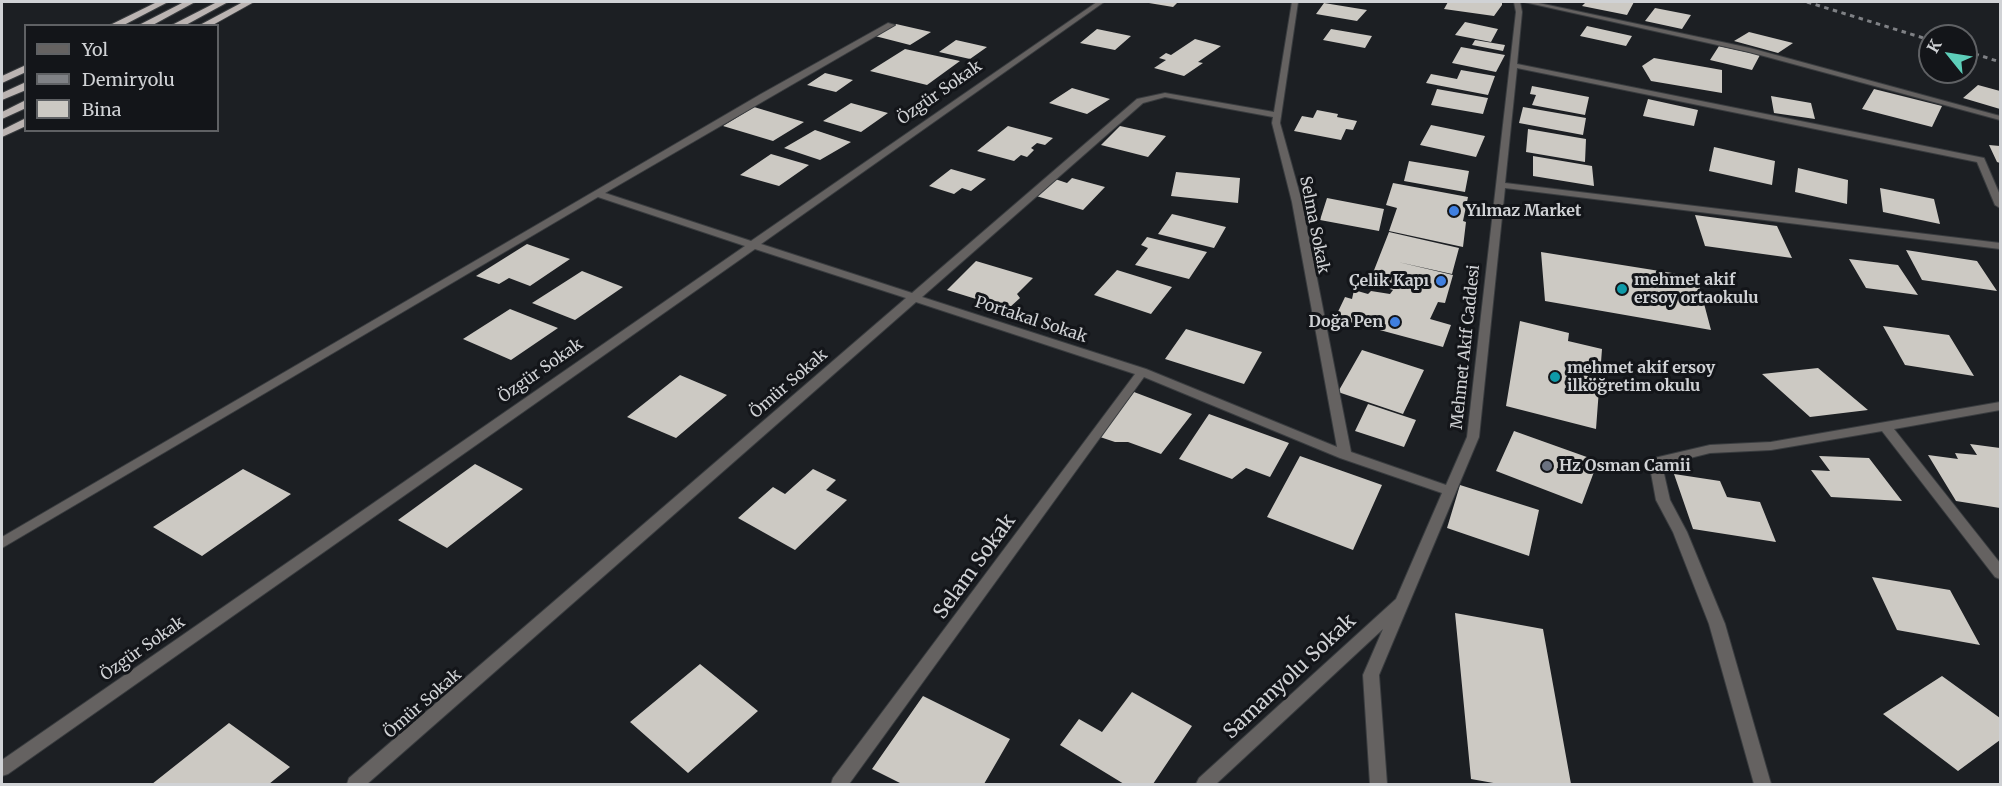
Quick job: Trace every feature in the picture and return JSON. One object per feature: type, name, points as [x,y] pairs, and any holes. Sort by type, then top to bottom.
[{"type":"highway","points":[[117,24],[163,2]]},
{"type":"highway","points":[[146,24],[190,2]]},
{"type":"highway","points":[[180,24],[223,2]]},
{"type":"highway","points":[[207,24],[249,2]]},
{"type":"highway","points":[[2,80],[24,69]]},
{"type":"highway","points":[[2,97],[24,86]]},
{"type":"highway","points":[[2,116],[24,104]]},
{"type":"highway","points":[[2,134],[24,122]]},
{"type":"street","name":"Özgür Sokak","points":[[2,769],[748,245],[1101,2]]},
{"type":"street","name":"Selma Sokak","points":[[1294,2],[1276,123],[1297,202],[1345,455]]},
{"type":"street","name":"Mehmet Akif Caddesi","points":[[1379,784],[1371,675],[1473,437],[1519,12],[1517,2]]},
{"type":"street","points":[[1527,2],[1750,50],[2001,118]]},
{"type":"street","points":[[2,543],[597,194],[891,25]]},
{"type":"street","points":[[1513,64],[1981,160],[2001,205]]},
{"type":"street","name":"Ömür Sokak","points":[[355,784],[1140,101],[1165,95],[1277,115]]},
{"type":"street","points":[[1500,185],[2001,246]]},
{"type":"street","name":"Portakal Sokak","points":[[597,194],[911,299],[1142,372],[1345,455],[1450,491]]},
{"type":"street","name":"Selam Sokak","points":[[839,784],[1142,372]]},
{"type":"street","points":[[1762,784],[1717,624],[1680,532],[1663,500],[1655,462],[1710,449],[1771,446],[2001,406]]},
{"type":"street","points":[[1885,426],[2001,573]]},
{"type":"street","name":"Samanyolu Sokak","points":[[1205,784],[1403,601]]},
{"type":"building","points":[[1143,2],[1178,2],[1173,7]]},
{"type":"building","points":[[1448,2],[1502,2],[1502,5],[1494,16],[1444,9]]},
{"type":"building","points":[[1586,2],[1634,2],[1627,15],[1582,6]]},
{"type":"building","points":[[1324,3],[1367,10],[1357,21],[1316,14]]},
{"type":"building","points":[[1655,8],[1691,15],[1682,29],[1645,21]]},
{"type":"building","points":[[1465,22],[1498,29],[1491,42],[1455,35]]},
{"type":"building","points":[[896,24],[931,32],[910,45],[875,36]]},
{"type":"building","points":[[1587,26],[1632,36],[1626,46],[1580,36]]},
{"type":"building","points":[[1097,29],[1131,36],[1115,50],[1080,43]]},
{"type":"building","points":[[1331,29],[1372,36],[1365,48],[1323,40]]},
{"type":"building","points":[[1749,32],[1793,43],[1778,53],[1734,41]]},
{"type":"building","points":[[1195,39],[1221,46],[1198,62],[1203,63],[1184,76],[1154,68],[1166,60],[1159,58],[1166,53],[1171,55]]},
{"type":"building","points":[[956,40],[987,47],[970,59],[939,52]]},
{"type":"building","points":[[1475,40],[1505,45],[1503,51],[1472,45]]},
{"type":"building","points":[[1719,46],[1760,55],[1752,70],[1710,60]]},
{"type":"building","points":[[1461,47],[1505,55],[1496,72],[1452,63]]},
{"type":"building","points":[[905,49],[960,61],[927,85],[870,71]]},
{"type":"building","points":[[1654,58],[1722,70],[1722,93],[1651,81],[1642,66]]},
{"type":"building","points":[[1461,70],[1495,76],[1488,95],[1426,83],[1431,74],[1457,79]]},
{"type":"building","points":[[825,73],[853,80],[836,92],[807,85]]},
{"type":"building","points":[[1978,85],[2000,91],[2000,109],[1963,98]]},
{"type":"building","points":[[1532,86],[1589,97],[1585,115],[1532,105],[1536,95],[1530,94]]},
{"type":"building","points":[[1072,88],[1110,99],[1087,114],[1049,103]]},
{"type":"building","points":[[1437,89],[1488,98],[1483,114],[1431,105]]},
{"type":"building","points":[[1874,89],[1942,106],[1932,127],[1862,109]]},
{"type":"building","points":[[1771,96],[1811,103],[1815,119],[1774,113]]},
{"type":"building","points":[[1648,99],[1698,110],[1694,126],[1643,116]]},
{"type":"building","points":[[851,103],[888,113],[861,132],[823,121]]},
{"type":"building","points":[[754,107],[804,122],[773,141],[723,126]]},
{"type":"building","points":[[1523,107],[1586,118],[1583,135],[1519,123]]},
{"type":"building","points":[[1317,110],[1357,121],[1353,130],[1346,129],[1341,140],[1294,131],[1302,116],[1313,118]]},
{"type":"building","points":[[1431,125],[1485,136],[1476,157],[1420,145]]},
{"type":"building","points":[[1008,126],[1053,138],[1045,145],[1037,143],[1031,148],[1034,150],[1027,157],[1021,155],[1014,161],[977,151]]},
{"type":"building","points":[[1120,126],[1166,136],[1148,157],[1101,145]]},
{"type":"building","points":[[1528,129],[1586,139],[1585,162],[1526,152]]},
{"type":"building","points":[[815,130],[851,142],[820,160],[784,148]]},
{"type":"building","points":[[1989,145],[2000,146],[2000,163],[1997,162]]},
{"type":"building","points":[[1714,147],[1775,161],[1772,185],[1709,171]]},
{"type":"building","points":[[771,154],[809,165],[779,186],[740,175]]},
{"type":"building","points":[[1533,156],[1592,166],[1594,186],[1533,176]]},
{"type":"building","points":[[1409,161],[1469,171],[1465,192],[1404,181]]},
{"type":"building","points":[[1798,168],[1848,180],[1847,204],[1795,192]]},
{"type":"building","points":[[951,169],[986,179],[971,191],[962,188],[954,194],[929,186]]},
{"type":"building","points":[[1176,172],[1240,178],[1238,203],[1171,196]]},
{"type":"building","points":[[1052,178],[1067,183],[1072,178],[1105,187],[1083,210],[1033,195]]},
{"type":"building","points":[[1393,183],[1468,197],[1463,221],[1466,222],[1463,247],[1389,231],[1397,208],[1386,205]]},
{"type":"building","points":[[1880,188],[1934,199],[1940,224],[1883,212]]},
{"type":"building","points":[[1327,198],[1384,209],[1379,231],[1320,220]]},
{"type":"building","points":[[1172,214],[1226,227],[1214,248],[1158,234]]},
{"type":"building","points":[[1695,215],[1777,226],[1792,258],[1705,246]]},
{"type":"building","points":[[1389,232],[1459,248],[1452,274],[1398,262],[1453,275],[1445,303],[1438,302],[1430,319],[1451,325],[1443,347],[1335,318],[1345,297],[1352,299],[1354,290],[1368,294],[1371,291],[1390,294],[1393,290],[1369,283]]},
{"type":"building","points":[[1147,237],[1207,252],[1189,279],[1135,265],[1148,248],[1141,245]]},
{"type":"building","points":[[527,244],[570,259],[530,286],[509,278],[499,284],[476,276]]},
{"type":"building","points":[[1906,250],[1977,261],[1997,291],[1922,280]]},
{"type":"building","name":"mehmet akif ersoy ortaokulu","points":[[1541,252],[1697,277],[1711,330],[1545,301]]},
{"type":"building","points":[[1849,259],[1898,265],[1918,295],[1866,288]]},
{"type":"building","points":[[976,261],[1033,278],[1017,294],[1020,298],[1009,308],[980,297],[976,299],[947,290]]},
{"type":"building","points":[[1117,270],[1172,287],[1151,314],[1094,295]]},
{"type":"building","points":[[582,271],[623,287],[575,320],[532,303]]},
{"type":"building","points":[[510,309],[558,328],[511,360],[463,339]]},
{"type":"building","name":"mehmet akif ersoy ilköğretim okulu","points":[[1520,321],[1569,333],[1568,341],[1602,349],[1596,429],[1506,406]]},
{"type":"building","points":[[1883,326],[1949,335],[1974,376],[1905,365]]},
{"type":"building","points":[[1186,329],[1262,352],[1244,384],[1165,359]]},
{"type":"building","points":[[1362,350],[1424,370],[1403,414],[1338,392]]},
{"type":"building","points":[[1818,368],[1868,410],[1810,417],[1762,374]]},
{"type":"building","points":[[680,375],[727,395],[676,438],[627,417]]},
{"type":"building","points":[[1134,392],[1192,414],[1161,454],[1128,442],[1115,442],[1100,437]]},
{"type":"building","points":[[1368,404],[1416,420],[1404,447],[1355,431]]},
{"type":"building","points":[[1209,414],[1289,443],[1270,477],[1246,468],[1232,479],[1179,459]]},
{"type":"building","name":"Hz Osman Camii","points":[[1514,431],[1598,461],[1582,504],[1496,471]]},
{"type":"building","points":[[1970,444],[2000,448],[2000,508],[1956,501],[1928,455],[1958,459],[1955,453],[1977,455]]},
{"type":"building","points":[[1300,456],[1382,485],[1353,550],[1267,517]]},
{"type":"building","points":[[1819,456],[1869,458],[1902,501],[1831,497],[1811,470],[1830,471]]},
{"type":"building","points":[[475,464],[523,489],[447,548],[398,520]]},
{"type":"building","points":[[243,469],[291,494],[202,556],[153,527]]},
{"type":"building","points":[[813,469],[836,480],[826,490],[847,500],[795,550],[738,518],[773,487],[785,494]]},
{"type":"building","points":[[1674,474],[1720,481],[1727,497],[1760,502],[1776,542],[1693,529]]},
{"type":"building","points":[[1460,485],[1539,510],[1529,556],[1447,528]]},
{"type":"building","points":[[1872,577],[1950,590],[1980,645],[1897,630]]},
{"type":"building","points":[[1455,613],[1543,629],[1571,784],[1499,784],[1471,779]]},
{"type":"building","points":[[700,664],[758,711],[688,773],[630,722]]},
{"type":"building","points":[[1942,676],[2000,718],[2000,740],[1958,771],[1883,714]]},
{"type":"building","points":[[1132,692],[1192,726],[1153,784],[1124,784],[1060,745],[1079,719],[1102,732]]},
{"type":"building","points":[[923,696],[1010,739],[984,784],[902,784],[872,769]]},
{"type":"building","points":[[229,723],[290,767],[269,784],[152,784]]},
{"type":"railway","points":[[1807,2],[1918,36]]},
{"type":"railway","points":[[1978,55],[2000,62]]},
{"type":"place","name":"Yılmaz Market","points":[[1454,211]]},
{"type":"place","name":"Çelik Kapı","points":[[1441,281]]},
{"type":"place","name":"mehmet akif ersoy ortaokulu","points":[[1622,289]]},
{"type":"place","name":"Doğa Pen","points":[[1395,322]]},
{"type":"place","name":"mehmet akif ersoy ilköğretim okulu","points":[[1555,377]]},
{"type":"place","name":"Hz Osman Camii","points":[[1547,466]]}]
